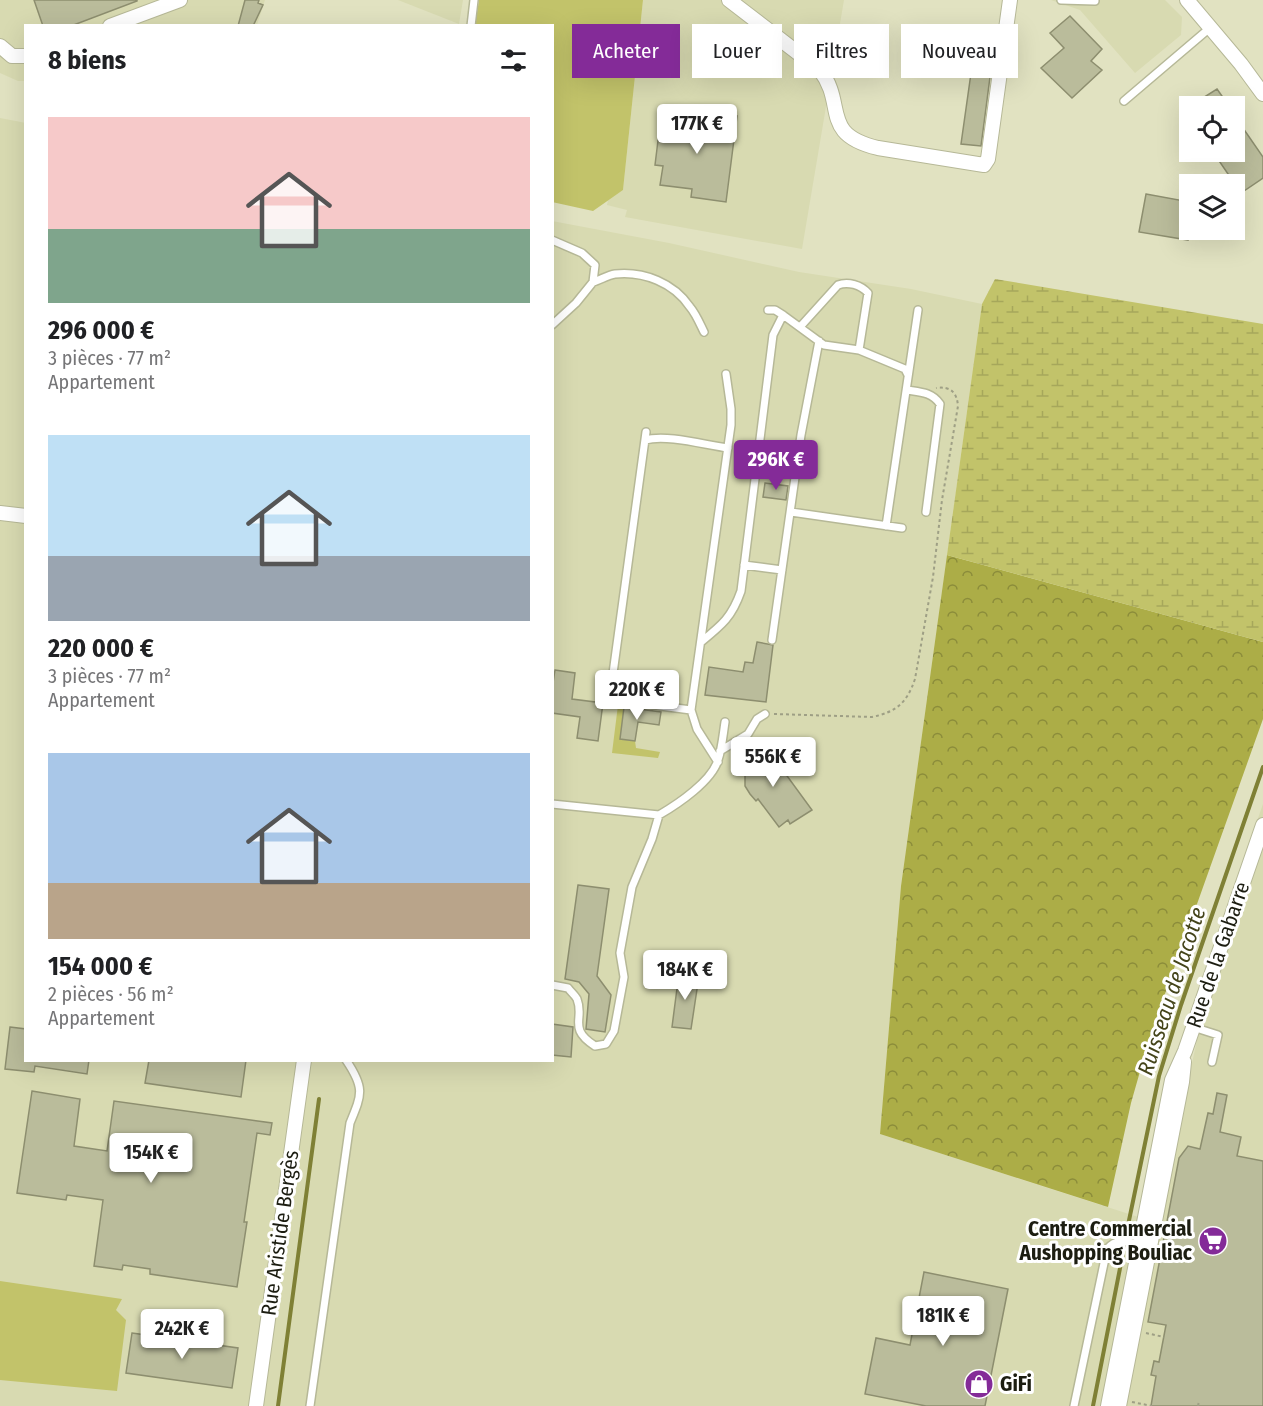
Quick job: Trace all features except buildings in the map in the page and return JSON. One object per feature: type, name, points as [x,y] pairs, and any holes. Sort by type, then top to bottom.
[{"type":"street","points":[[115,24],[180,0]]},
{"type":"street","points":[[729,0],[820,70],[828,80],[836,118],[851,138],[878,148],[984,165],[988,159],[1010,0]]},
{"type":"street","points":[[1187,0],[1263,94]]},
{"type":"street","points":[[0,46],[12,56],[24,56]]},
{"type":"street","points":[[0,513],[24,516]]},
{"type":"street","name":"Rue de la Gabarre","points":[[1123,1403],[1144,1245],[1170,1090],[1263,825]]},
{"type":"street","name":"Rue Aristide Bergès","points":[[256,1406],[304,1062]]},
{"type":"street","name":"Rue de la Gabarre","points":[[1108,1406],[1144,1245]]},
{"type":"lane","points":[[471,24],[474,0]]},
{"type":"lane","points":[[1061,0],[1095,1]]},
{"type":"lane","points":[[1124,101],[1211,27]]},
{"type":"lane","points":[[554,241],[582,253],[595,265],[593,282]]},
{"type":"lane","points":[[554,323],[576,303],[593,282],[613,274],[649,276],[676,290],[691,307],[704,332]]},
{"type":"lane","points":[[800,327],[838,285],[843,283],[859,285],[868,293],[859,350]]},
{"type":"lane","points":[[768,310],[775,310],[831,347],[859,350],[905,369],[909,375]]},
{"type":"lane","points":[[886,526],[918,310]]},
{"type":"lane","points":[[701,642],[723,624],[735,609],[741,591],[773,336],[783,315]]},
{"type":"lane","points":[[772,640],[801,435],[819,341]]},
{"type":"lane","points":[[718,762],[697,729],[691,710],[728,448],[731,409],[726,374]]},
{"type":"lane","points":[[907,390],[928,393],[940,404],[926,512]]},
{"type":"lane","points":[[691,710],[622,701],[615,697],[611,688],[646,436],[728,448]]},
{"type":"lane","points":[[791,512],[902,528]]},
{"type":"lane","points":[[744,565],[782,570]]},
{"type":"lane","points":[[720,751],[748,734],[757,719],[765,714]]},
{"type":"lane","points":[[554,804],[659,815],[708,778],[718,762],[725,722]]},
{"type":"lane","points":[[554,985],[568,988],[577,1000],[579,1029],[586,1040],[595,1046],[606,1044],[614,1031],[624,977],[620,952],[632,887],[652,839],[659,815]]},
{"type":"lane","points":[[1192,1027],[1218,1035],[1212,1062]]},
{"type":"lane","points":[[310,1406],[350,1124],[359,1100],[360,1086],[347,1062]]},
{"type":"lane","points":[[1074,1406],[1104,1256],[1112,1243],[1117,1240],[1144,1245]]},
{"type":"path","points":[[765,714],[872,717],[888,713],[900,706],[910,693],[915,679],[933,577],[942,500],[958,406],[958,399],[952,390],[945,387],[935,388],[928,393]]},
{"type":"path","points":[[1073,1232],[1088,1225],[1119,1231]]},
{"type":"path","points":[[1140,1332],[1164,1337]]},
{"type":"path","points":[[1198,1406],[1199,1401]]},
{"type":"path","points":[[1123,1403],[1152,1406]]},
{"type":"shaded area","points":[[0,0],[265,0],[257,24],[24,24],[24,81],[18,81],[0,73]]},
{"type":"shaded area","points":[[398,0],[463,0],[459,24]]},
{"type":"shaded area","points":[[643,0],[844,0],[840,24],[794,24],[794,78],[831,78],[802,249],[625,217],[627,210],[607,205],[608,200],[623,190],[635,78],[680,78],[680,24],[640,24]]},
{"type":"shaded area","points":[[1051,0],[1165,0],[1182,17],[1181,35],[1135,73],[1080,10]]},
{"type":"shaded area","points":[[0,118],[24,123],[24,1062],[554,1062],[554,221],[669,243],[799,272],[911,289],[982,304],[901,886],[880,1134],[1157,1223],[1201,1022],[1251,838],[1263,804],[1263,1406],[0,1406]]},
{"type":"green space","points":[[479,0],[643,0],[640,24],[572,24],[572,78],[635,78],[623,190],[593,211],[554,202],[554,24],[475,24]]},
{"type":"green space","points":[[995,279],[1263,324],[1263,642],[947,555],[982,304]]},
{"type":"green space","points":[[947,555],[1263,642],[1263,719],[1151,1033],[1131,1103],[1108,1207],[880,1134],[901,886]]},
{"type":"green space","points":[[621,677],[634,682],[643,678],[649,683],[667,686],[665,703],[621,697],[618,692]]},
{"type":"green space","points":[[625,704],[620,739],[635,741],[636,748],[660,752],[658,758],[612,753],[618,705]]},
{"type":"green space","points":[[0,1281],[122,1299],[116,1310],[126,1320],[117,1391],[0,1380]]},
{"type":"waterway","name":"Ruisseau de Jacotte","points":[[1127,1230],[1159,1076],[1263,767]]},
{"type":"waterway","points":[[278,1406],[319,1099]]},
{"type":"waterway","name":"Ruisseau de Jacotte","points":[[1093,1406],[1123,1253]]},
{"type":"place","name":"Centre Commercial Aushopping Bouliac","points":[[1213,1241]]},
{"type":"place","name":"GiFi","points":[[979,1384]]}]
